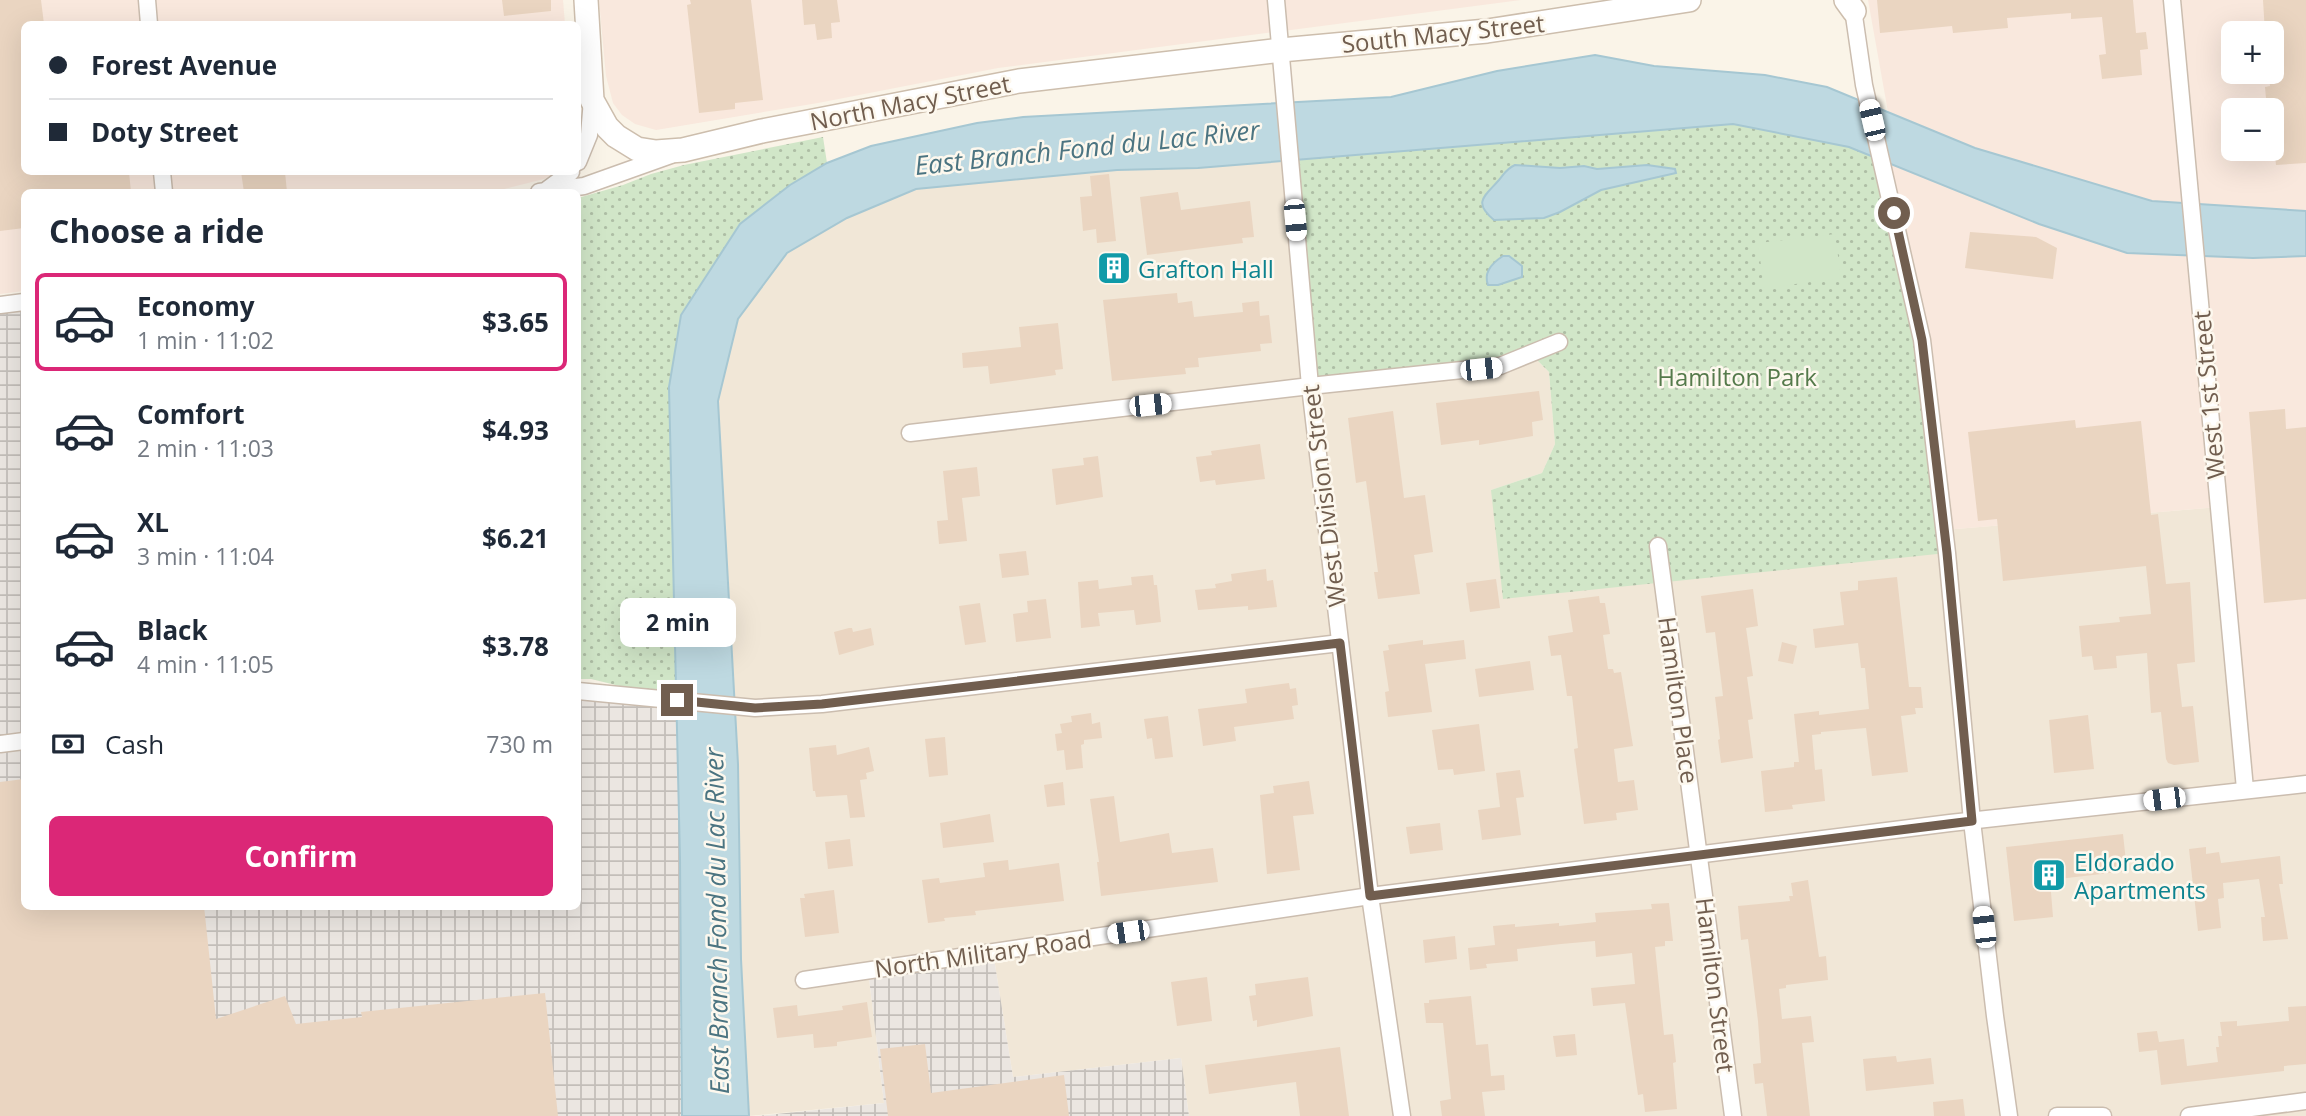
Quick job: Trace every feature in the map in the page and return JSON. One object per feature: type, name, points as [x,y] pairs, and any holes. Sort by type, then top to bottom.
[{"type":"main road","points":[[586,0],[592,100],[607,127],[628,146],[650,152],[683,150]]},
{"type":"main road","name":"South Macy Street","points":[[1281,50],[1487,31],[1689,0]]},
{"type":"main road","name":"North Macy Street","points":[[683,150],[762,131],[985,86],[1281,50]]},
{"type":"street","points":[[147,0],[149,21]]},
{"type":"street","name":"West Division Street","points":[[1276,0],[1310,386],[1370,896],[1402,1116]]},
{"type":"street","name":"West 1st Street","points":[[2172,0],[2245,789]]},
{"type":"street","points":[[1851,4],[1867,97],[1922,340],[1947,553],[1972,821],[1994,1016],[2009,1116]]},
{"type":"street","points":[[581,156],[586,145],[592,100]]},
{"type":"street","name":"North Macy Street","points":[[568,189],[584,187],[683,150]]},
{"type":"street","name":"North Macy Street","points":[[547,189],[567,175]]},
{"type":"street","points":[[0,305],[21,302]]},
{"type":"street","points":[[909,433],[1500,366],[1559,342]]},
{"type":"street","name":"Hamilton Place","points":[[1658,546],[1699,854]]},
{"type":"street","points":[[581,691],[755,708],[822,704],[1340,643]]},
{"type":"street","points":[[0,744],[21,741]]},
{"type":"street","name":"North Military Road","points":[[804,980],[1370,896],[1972,821],[2306,784]]},
{"type":"street","name":"Hamilton Street","points":[[1699,854],[1733,1116]]},
{"type":"street","points":[[2189,1116],[2306,1101]]},
{"type":"street","points":[[2057,1116],[2103,1116]]},
{"type":"shaded area","points":[[0,0],[563,0],[565,21],[21,21],[21,175],[551,175],[504,189],[21,189],[21,291],[0,294]]},
{"type":"shaded area","points":[[599,0],[1521,0],[998,68],[818,103],[656,130],[635,124],[622,115],[613,103],[606,76]]},
{"type":"shaded area","points":[[1868,0],[2306,0],[2306,211],[2152,201],[1975,148],[1888,112]]},
{"type":"shaded area","points":[[1290,159],[1531,354],[1549,372],[1555,444],[1542,473],[1491,490],[1944,530],[2219,507],[2306,784],[2306,1116],[1189,1116],[1181,1058],[1013,1077],[993,952],[868,970],[884,1103],[749,1116],[741,959],[738,764],[718,401],[738,319],[787,253],[847,218],[916,189],[1117,170],[1198,168]]},
{"type":"shaded area","points":[[1880,160],[2039,224],[2127,253],[2253,258],[2306,256],[2306,784],[2245,789],[2219,507],[1944,530]]},
{"type":"shaded area","points":[[21,302],[21,910],[581,910],[581,691],[677,700],[684,1091],[682,1116],[0,1116],[0,305]]},
{"type":"shaded area","points":[[993,952],[1013,1077],[1181,1058],[1189,1116],[756,1116],[884,1103],[868,970]]},
{"type":"green space","name":"Hamilton Park","points":[[1733,124],[1849,147],[1880,160],[1916,307],[1947,553],[1503,599],[1491,490],[1542,473],[1555,444],[1549,372],[1531,354],[1310,386],[1290,159]]},
{"type":"green space","points":[[823,137],[827,163],[790,185],[681,315],[669,387],[677,700],[591,679],[581,679],[581,197],[684,165]]},
{"type":"green space","points":[[1835,234],[1841,278],[1764,288],[1758,243]]},
{"type":"water","name":"East Branch Fond du Lac River","points":[[1595,55],[1654,66],[1765,75],[1827,87],[1975,148],[2152,201],[2306,211],[2306,256],[2253,258],[2127,253],[2039,224],[1849,147],[1733,124],[1198,168],[1117,170],[916,189],[847,218],[787,253],[738,319],[718,401],[738,764],[741,959],[749,1116],[682,1116],[680,859],[669,387],[681,315],[740,224],[790,185],[827,163],[871,146],[977,123],[1023,117],[1391,97],[1497,71]]},
{"type":"water","points":[[1515,165],[1560,168],[1584,166],[1597,169],[1647,165],[1675,169],[1676,173],[1601,190],[1544,218],[1494,220],[1487,214],[1482,204],[1483,199],[1506,171]]},
{"type":"water","points":[[1503,256],[1509,256],[1522,266],[1522,277],[1498,285],[1488,285],[1490,268]]},
{"type":"building","points":[[0,0],[41,0],[44,21],[21,21],[21,175],[129,175],[131,189],[21,189],[21,228],[0,231]]},
{"type":"building","points":[[502,0],[551,0],[551,11],[504,16]]},
{"type":"building","points":[[690,0],[751,0],[763,100],[735,103],[735,109],[699,113],[687,5],[691,4]]},
{"type":"building","points":[[802,0],[837,0],[840,22],[831,23],[832,38],[817,40],[815,24],[804,25]]},
{"type":"building","points":[[1877,0],[2133,0],[2136,33],[2146,32],[2148,49],[2140,50],[2142,75],[2102,79],[2099,55],[2106,54],[2102,17],[2071,19],[2071,13],[2007,18],[2008,28],[1953,33],[1952,26],[1880,33]]},
{"type":"building","points":[[2263,0],[2306,0],[2306,163],[2276,165],[2276,161],[2284,161],[2284,98],[2266,98],[2265,87],[2270,84],[2284,84],[2284,21],[2264,21]]},
{"type":"building","points":[[1109,174],[1116,241],[1097,243],[1096,229],[1083,231],[1080,197],[1092,196],[1090,176]]},
{"type":"building","points":[[241,175],[285,175],[287,189],[244,189]]},
{"type":"building","points":[[1178,192],[1181,210],[1250,201],[1254,237],[1242,238],[1243,243],[1147,255],[1140,197]]},
{"type":"building","points":[[1970,232],[2036,237],[2057,248],[2053,279],[1965,268]]},
{"type":"building","name":"Grafton Hall","points":[[1177,293],[1178,303],[1192,301],[1194,317],[1243,312],[1242,303],[1259,301],[1260,316],[1269,315],[1272,343],[1260,344],[1261,351],[1198,358],[1199,367],[1185,368],[1186,374],[1112,381],[1103,300]]},
{"type":"building","points":[[1058,323],[1063,369],[1055,370],[1056,375],[990,384],[988,366],[963,368],[962,353],[1021,347],[1019,327]]},
{"type":"building","points":[[1539,391],[1543,420],[1532,422],[1533,436],[1479,445],[1479,440],[1441,445],[1436,403]]},
{"type":"building","points":[[2285,409],[2286,429],[2306,427],[2306,599],[2264,603],[2249,412]]},
{"type":"building","points":[[1393,411],[1404,498],[1425,495],[1433,552],[1414,555],[1420,594],[1378,599],[1374,572],[1378,572],[1366,481],[1356,483],[1348,418]]},
{"type":"building","points":[[2075,420],[2076,428],[2141,421],[2151,515],[2158,514],[2166,584],[2190,582],[2195,662],[2177,664],[2182,707],[2193,706],[2199,762],[2174,765],[2166,759],[2161,712],[2151,713],[2147,653],[2116,656],[2117,668],[2094,670],[2092,656],[2082,657],[2079,626],[2120,622],[2119,617],[2151,614],[2146,566],[2003,581],[1997,519],[1978,521],[1968,432]]},
{"type":"building","points":[[1260,444],[1265,479],[1216,485],[1215,480],[1200,482],[1196,457],[1212,455],[1211,451]]},
{"type":"building","points":[[1098,456],[1103,497],[1056,505],[1052,469],[1084,465],[1083,458]]},
{"type":"building","points":[[977,467],[980,496],[962,498],[967,541],[939,544],[937,521],[948,520],[943,471]]},
{"type":"building","points":[[1026,551],[1029,575],[1002,578],[999,554]]},
{"type":"building","points":[[1266,569],[1267,581],[1273,580],[1277,607],[1198,610],[1195,590],[1216,588],[1215,584],[1232,581],[1231,574]]},
{"type":"building","points":[[1153,575],[1154,585],[1157,585],[1161,622],[1136,625],[1134,610],[1098,613],[1100,626],[1081,628],[1078,582],[1098,580],[1099,589],[1132,585],[1131,577]]},
{"type":"building","points":[[1897,577],[1909,687],[1921,687],[1923,708],[1915,708],[1916,714],[1901,716],[1908,772],[1872,776],[1866,728],[1821,732],[1812,735],[1815,770],[1822,769],[1825,801],[1765,812],[1761,771],[1794,767],[1794,762],[1799,762],[1794,714],[1819,711],[1819,715],[1869,709],[1865,668],[1861,668],[1858,643],[1815,648],[1813,629],[1844,625],[1840,592],[1858,590],[1858,581]]},
{"type":"building","points":[[1496,579],[1500,608],[1470,612],[1466,583]]},
{"type":"building","points":[[1753,589],[1758,626],[1746,628],[1753,676],[1747,677],[1753,719],[1748,720],[1753,758],[1721,763],[1715,697],[1723,696],[1715,632],[1706,633],[1701,596]]},
{"type":"building","points":[[1599,596],[1600,603],[1605,603],[1610,634],[1603,635],[1608,669],[1613,669],[1614,673],[1621,672],[1633,746],[1614,749],[1618,782],[1634,780],[1638,810],[1616,813],[1617,820],[1584,824],[1574,749],[1578,748],[1572,696],[1567,696],[1561,655],[1551,656],[1548,636],[1573,632],[1568,600]]},
{"type":"building","points":[[1046,599],[1051,638],[1016,642],[1013,614],[1028,612],[1027,601]]},
{"type":"building","points":[[980,603],[986,642],[965,645],[959,606]]},
{"type":"building","points":[[852,628],[853,632],[871,628],[874,645],[839,655],[834,632]]},
{"type":"building","points":[[1423,640],[1423,645],[1464,640],[1466,659],[1425,664],[1432,712],[1388,717],[1385,692],[1389,691],[1383,651],[1389,650],[1388,645]]},
{"type":"building","points":[[1782,642],[1797,646],[1793,664],[1778,661]]},
{"type":"building","points":[[1530,661],[1534,690],[1479,697],[1475,669]]},
{"type":"building","points":[[1289,683],[1290,689],[1296,688],[1298,705],[1292,706],[1294,719],[1234,727],[1236,741],[1203,746],[1198,709],[1247,703],[1245,689]]},
{"type":"building","points":[[1091,713],[1092,724],[1100,722],[1102,738],[1084,740],[1081,745],[1083,768],[1066,770],[1064,750],[1057,751],[1055,734],[1062,733],[1060,724],[1072,722],[1071,716]]},
{"type":"building","points":[[2088,715],[2094,769],[2054,773],[2049,720]]},
{"type":"building","points":[[1168,716],[1173,757],[1155,759],[1152,738],[1147,739],[1144,719]]},
{"type":"building","points":[[1479,724],[1485,771],[1454,775],[1453,769],[1438,770],[1432,730]]},
{"type":"building","points":[[945,737],[948,775],[929,777],[925,739]]},
{"type":"building","points":[[836,745],[837,755],[869,747],[874,771],[866,773],[867,779],[860,780],[865,817],[850,818],[847,795],[816,797],[813,791],[809,748]]},
{"type":"building","points":[[1520,770],[1524,797],[1516,798],[1521,835],[1482,840],[1478,810],[1500,807],[1496,773]]},
{"type":"building","points":[[21,779],[21,910],[204,910],[216,1019],[285,996],[296,1024],[362,1017],[361,1012],[545,993],[558,1116],[0,1116],[0,782]]},
{"type":"building","points":[[1309,781],[1314,814],[1293,816],[1300,870],[1267,874],[1260,795],[1274,793],[1273,786]]},
{"type":"building","points":[[1063,782],[1065,805],[1047,807],[1044,785]]},
{"type":"building","points":[[1114,796],[1120,842],[1169,833],[1172,853],[1213,848],[1218,882],[1101,896],[1090,799]]},
{"type":"building","points":[[990,814],[994,842],[943,848],[940,823]]},
{"type":"building","points":[[1440,823],[1443,850],[1410,854],[1406,827]]},
{"type":"building","name":"Eldorado Apartments","points":[[2123,834],[2127,871],[2050,880],[2053,917],[2014,921],[2006,847]]},
{"type":"building","points":[[850,839],[853,866],[828,869],[825,842]]},
{"type":"building","points":[[2206,847],[2206,854],[2219,852],[2221,863],[2280,856],[2283,884],[2279,884],[2288,939],[2263,941],[2261,917],[2265,917],[2259,879],[2223,883],[2224,898],[2218,899],[2221,928],[2198,931],[2189,849]]},
{"type":"building","points":[[1008,860],[1009,870],[1059,863],[1064,901],[975,911],[976,915],[944,918],[945,921],[928,923],[922,880],[939,878],[940,883],[985,877],[983,863]]},
{"type":"building","points":[[1808,880],[1819,957],[1826,956],[1828,980],[1786,985],[1786,988],[1779,989],[1782,1019],[1811,1016],[1814,1042],[1802,1043],[1810,1116],[1767,1116],[1763,1083],[1755,1084],[1753,1064],[1761,1063],[1758,1021],[1748,939],[1741,940],[1738,906],[1790,901],[1789,896],[1793,896],[1791,883]]},
{"type":"building","points":[[834,890],[839,933],[805,937],[800,898],[805,898],[804,894]]},
{"type":"building","points":[[1669,903],[1673,941],[1665,941],[1665,946],[1655,947],[1664,1035],[1673,1034],[1677,1109],[1645,1112],[1643,1094],[1638,1095],[1625,1003],[1593,1006],[1591,988],[1635,984],[1632,953],[1596,957],[1595,941],[1561,944],[1517,949],[1518,961],[1486,964],[1487,968],[1470,970],[1468,948],[1495,945],[1493,926],[1559,923],[1559,926],[1596,922],[1595,913],[1652,909],[1651,904]]},
{"type":"building","points":[[1455,936],[1457,959],[1425,963],[1423,940]]},
{"type":"building","points":[[1207,977],[1212,1021],[1177,1026],[1171,982]]},
{"type":"building","points":[[1308,977],[1313,1016],[1257,1027],[1257,1020],[1253,1021],[1249,996],[1256,995],[1255,984]]},
{"type":"building","points":[[1471,996],[1476,1045],[1488,1044],[1491,1076],[1504,1075],[1505,1090],[1482,1092],[1485,1116],[1442,1116],[1440,1101],[1451,1099],[1443,1023],[1426,1023],[1424,1003],[1429,1003],[1429,1000]]},
{"type":"building","points":[[867,1002],[872,1037],[837,1042],[837,1046],[814,1048],[813,1034],[777,1038],[773,1008],[797,1005],[798,1016],[843,1010],[842,1006]]},
{"type":"building","points":[[2306,1006],[2306,1064],[2284,1066],[2284,1071],[2161,1085],[2157,1050],[2139,1052],[2137,1033],[2157,1031],[2159,1042],[2184,1039],[2187,1066],[2218,1062],[2216,1047],[2219,1047],[2218,1036],[2222,1036],[2220,1022],[2237,1021],[2237,1026],[2289,1021],[2288,1007]]},
{"type":"building","points":[[1575,1034],[1577,1055],[1556,1057],[1553,1036]]},
{"type":"building","points":[[925,1044],[931,1093],[1064,1075],[1069,1116],[888,1116],[880,1049]]},
{"type":"building","points":[[1340,1047],[1349,1116],[1300,1116],[1296,1082],[1209,1094],[1205,1065]]},
{"type":"building","points":[[1896,1056],[1897,1062],[1931,1058],[1934,1084],[1866,1091],[1863,1059]]},
{"type":"building","points":[[1963,1099],[1965,1116],[1934,1116],[1933,1102]]},
{"type":"place","name":"Grafton Hall","points":[[1114,268]]},
{"type":"place","name":"Eldorado Apartments","points":[[2049,875]]},
{"type":"route","points":[[677,700],[755,708],[822,704],[1340,643],[1370,896],[1972,821],[1947,553],[1922,340],[1894,213]]}]
